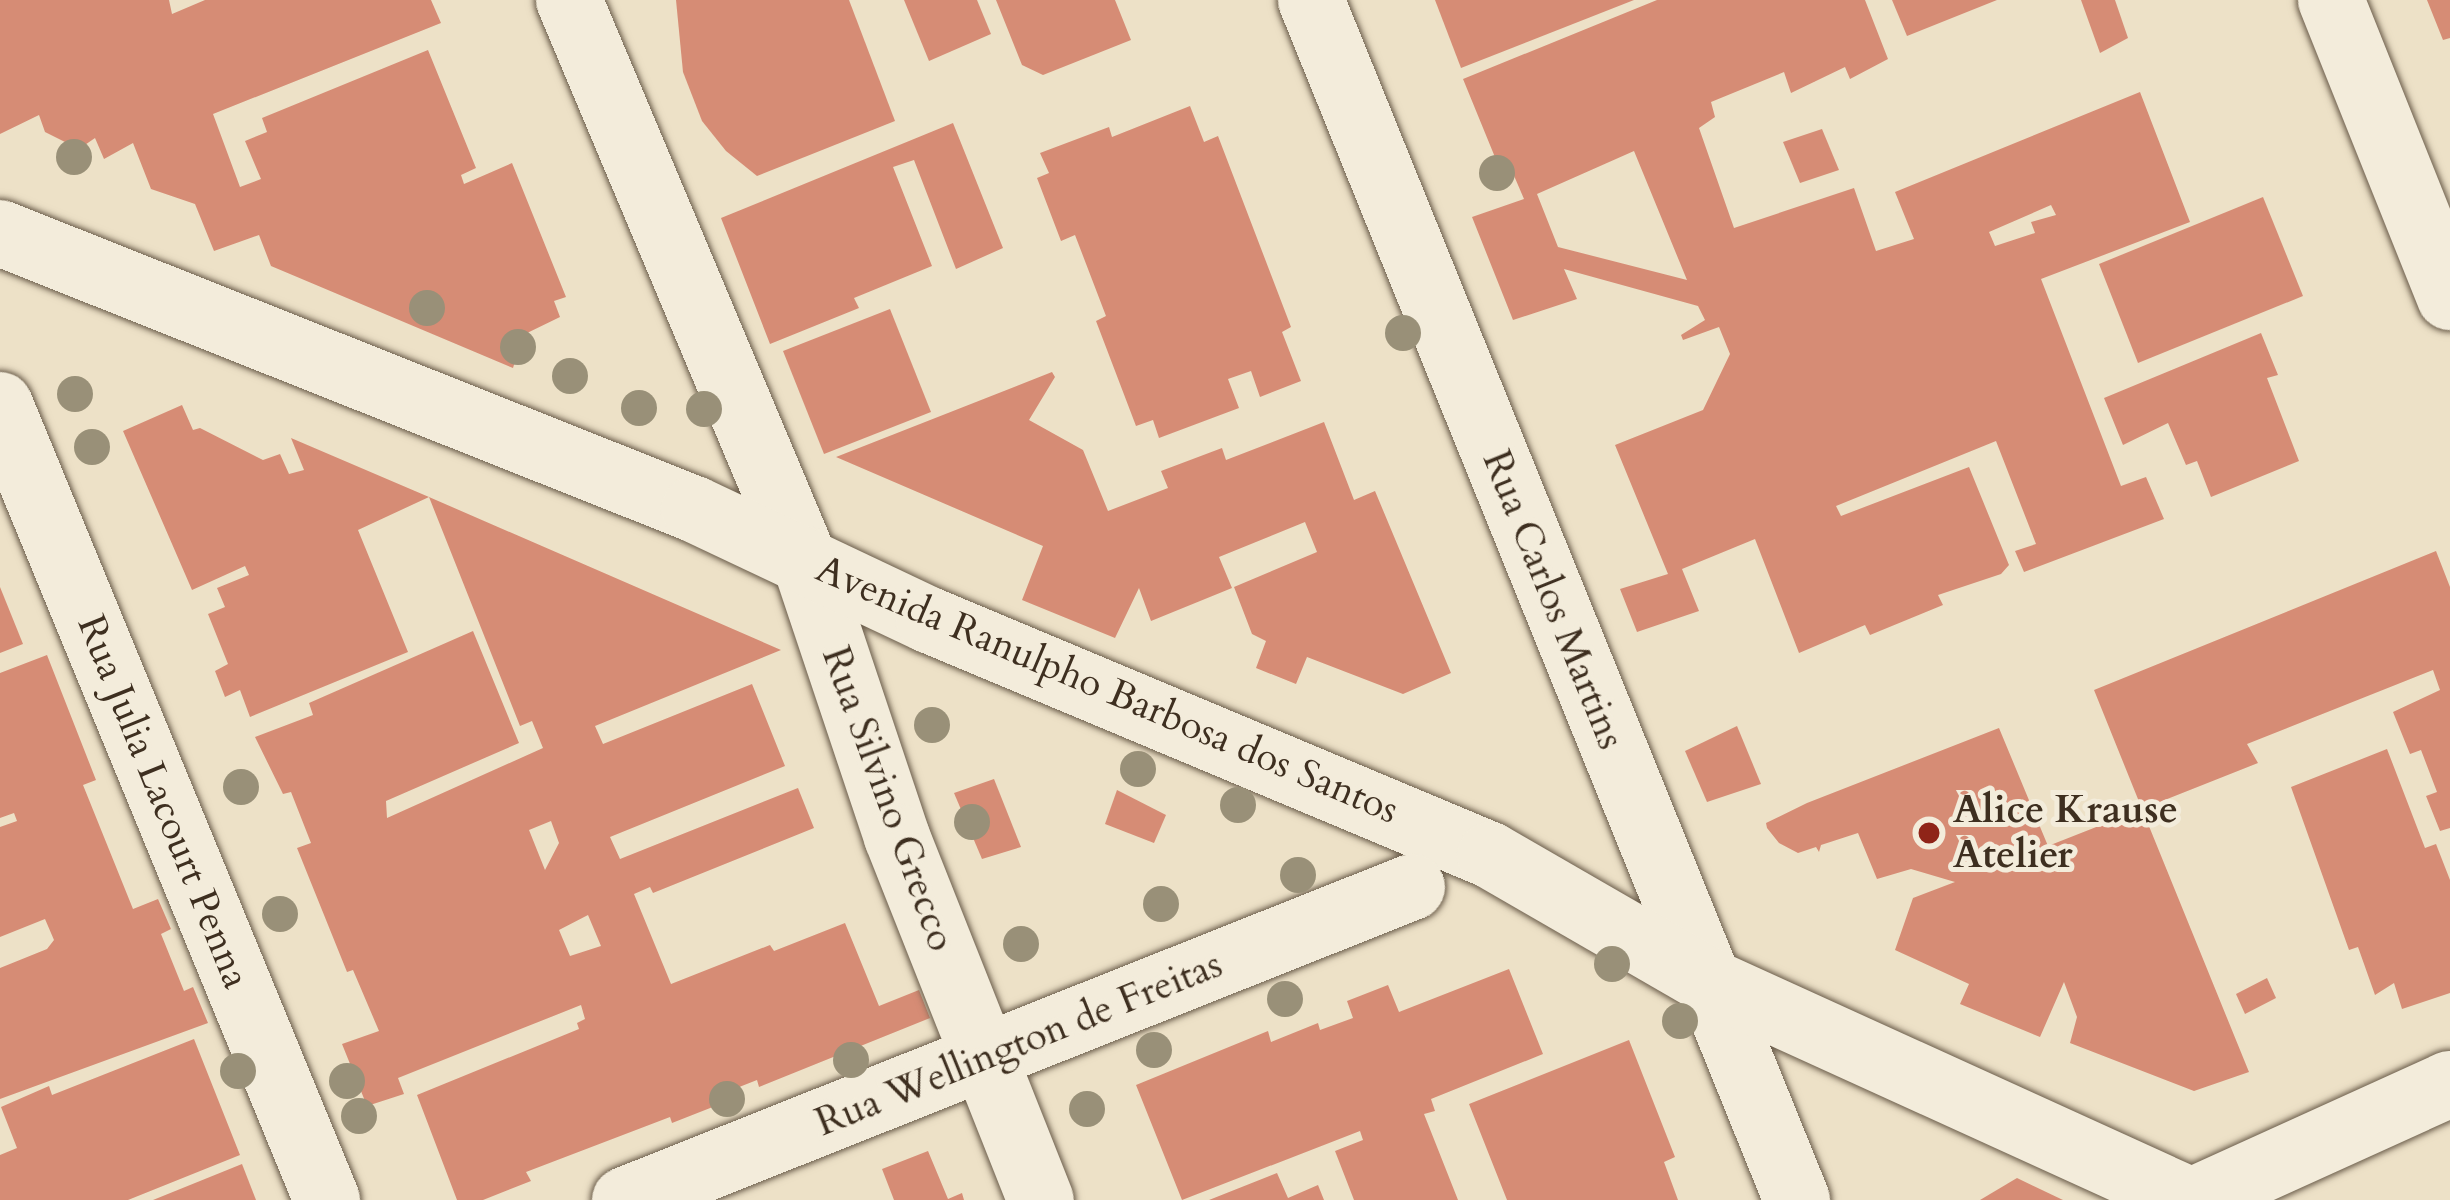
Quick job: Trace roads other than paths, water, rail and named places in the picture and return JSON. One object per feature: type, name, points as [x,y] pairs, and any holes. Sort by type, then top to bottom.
[{"type":"street","name":"Rua Silvino Grecco","points":[[569,0],[804,559],[875,778],[1041,1200]]},
{"type":"street","name":"Rua Carlos Martins","points":[[1311,0],[1797,1200]]},
{"type":"street","points":[[2331,0],[2450,297]]},
{"type":"street","name":"Avenida Ranulpho Barbosa dos Santos","points":[[0,233],[694,509],[929,620],[1490,855],[1710,982],[2191,1200]]},
{"type":"street","name":"Rua Julia Lacourt Penna","points":[[0,405],[326,1200]]},
{"type":"street","name":"Rua Wellington de Freitas","points":[[625,1200],[1412,886]]},
{"type":"street","points":[[2191,1200],[2450,1084]]},
{"type":"place","name":"Alice Krause Atelier","points":[[1929,833]]}]
